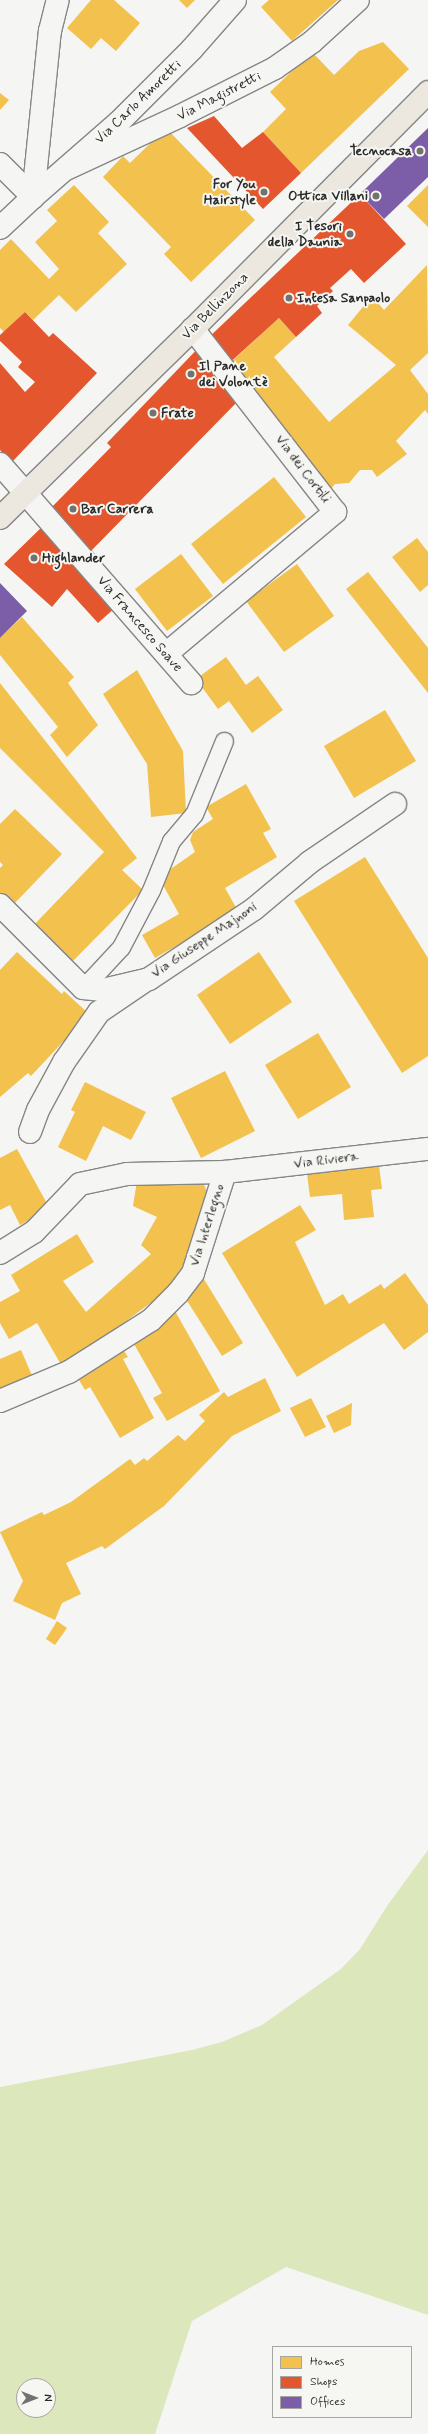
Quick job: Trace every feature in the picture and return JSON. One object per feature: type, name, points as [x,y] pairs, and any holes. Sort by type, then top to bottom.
[{"type":"main road","name":"Via Bellinzona","points":[[0,518],[193,329],[428,92]]},
{"type":"street","points":[[33,197],[50,31],[58,0]]},
{"type":"street","name":"Via Carlo Amoretti","points":[[0,228],[119,122],[192,49],[235,0]]},
{"type":"street","name":"Via Magistretti","points":[[66,169],[180,116],[275,68],[312,42],[358,0]]},
{"type":"street","points":[[0,164],[33,197]]},
{"type":"street","name":"Via dei Cortili","points":[[166,654],[335,512],[193,329]]},
{"type":"street","points":[[0,464],[26,492]]},
{"type":"street","name":"Via Francesco Soave","points":[[26,492],[191,683]]},
{"type":"street","name":"Via Giuseppe Majnoni","points":[[83,988],[103,990],[149,979],[254,909],[310,862],[394,804]]},
{"type":"street","points":[[0,905],[83,988]]},
{"type":"street","points":[[30,1132],[38,1110],[64,1062],[99,1012],[149,979]]},
{"type":"street","name":"Via Riviera","points":[[225,1172],[428,1149]]},
{"type":"street","name":"Via Interlegno","points":[[0,1253],[34,1232],[80,1184],[127,1174],[225,1172],[193,1272],[178,1293],[151,1320],[69,1372],[0,1401]]},
{"type":"lane","points":[[83,988],[121,947],[151,890],[171,840],[194,814],[224,741]]},
{"type":"green space","points":[[428,1850],[428,2315],[286,2267],[192,2321],[155,2434],[0,2434],[0,2087],[192,2050],[222,2042],[262,2025],[341,1969],[360,1949],[387,1906]]},
{"type":"building: Homes","points":[[91,0],[114,0],[140,23],[116,51],[101,38],[91,49],[67,28]]},
{"type":"building: Homes","points":[[179,0],[195,0],[187,8]]},
{"type":"building: Homes","points":[[269,0],[338,0],[292,41],[261,7]]},
{"type":"building: Homes","points":[[383,42],[409,69],[301,173],[263,132],[286,109],[270,92],[312,52],[334,75],[359,51]]},
{"type":"building: Homes","points":[[0,93],[9,100],[0,110]]},
{"type":"building: Homes","points":[[166,128],[255,220],[191,282],[164,254],[171,247],[103,177],[123,156],[130,163]]},
{"type":"building: Homes","points":[[74,185],[109,222],[98,233],[127,264],[76,312],[59,295],[33,320],[25,312],[4,332],[0,328],[0,250],[11,239],[49,279],[59,269],[35,242],[57,221],[47,210]]},
{"type":"building: Homes","points":[[428,185],[428,227],[407,206]]},
{"type":"building: Homes","points":[[427,265],[428,353],[410,370],[428,394],[428,414],[425,410],[396,441],[407,454],[377,477],[372,470],[360,470],[349,483],[335,484],[330,490],[230,363],[279,318],[296,337],[274,357],[329,422],[396,365],[348,325],[372,296],[384,310]]},
{"type":"building: Homes","points":[[274,477],[306,517],[223,584],[191,544]]},
{"type":"building: Homes","points":[[417,538],[428,552],[428,585],[420,592],[392,557]]},
{"type":"building: Homes","points":[[181,554],[213,596],[167,631],[135,589]]},
{"type":"building: Homes","points":[[297,564],[334,616],[284,652],[246,601]]},
{"type":"building: Homes","points":[[368,572],[428,648],[428,693],[346,589]]},
{"type":"building: Homes","points":[[22,617],[74,677],[68,683],[98,725],[67,757],[50,735],[58,727],[0,655],[0,638]]},
{"type":"building: Homes","points":[[226,657],[246,685],[258,676],[283,710],[252,733],[229,701],[218,709],[196,679]]},
{"type":"building: Homes","points":[[137,670],[183,751],[186,813],[151,817],[147,764],[103,694]]},
{"type":"building: Homes","points":[[0,683],[137,858],[122,870],[143,890],[69,965],[31,928],[104,852],[0,748]]},
{"type":"building: Homes","points":[[385,710],[416,761],[354,798],[324,746]]},
{"type":"building: Homes","points":[[246,784],[271,829],[263,833],[277,857],[225,888],[238,911],[155,958],[142,935],[179,914],[163,885],[165,873],[195,852],[190,840],[193,832],[213,819],[206,807]]},
{"type":"building: Homes","points":[[15,809],[62,854],[12,906],[0,894],[0,868],[3,865],[0,862],[0,824]]},
{"type":"building: Homes","points":[[365,857],[428,958],[428,1056],[402,1073],[294,901]]},
{"type":"building: Homes","points":[[17,952],[62,994],[64,991],[89,1014],[31,1076],[28,1073],[0,1097],[0,970]]},
{"type":"building: Homes","points":[[259,952],[292,1002],[230,1044],[197,995]]},
{"type":"building: Homes","points":[[318,1033],[351,1087],[298,1119],[265,1065]]},
{"type":"building: Homes","points":[[225,1071],[255,1131],[201,1158],[171,1098]]},
{"type":"building: Homes","points":[[85,1082],[146,1112],[131,1140],[103,1126],[86,1161],[58,1147],[75,1112],[71,1110]]},
{"type":"building: Homes","points":[[17,1149],[50,1209],[20,1225],[10,1205],[0,1210],[0,1158]]},
{"type":"building: Homes","points":[[378,1158],[382,1189],[371,1190],[374,1217],[344,1220],[342,1194],[310,1197],[306,1166]]},
{"type":"building: Homes","points":[[137,1181],[202,1181],[210,1197],[180,1281],[63,1368],[37,1323],[9,1339],[0,1323],[0,1302],[20,1291],[11,1275],[77,1234],[94,1262],[63,1281],[86,1312],[151,1254],[141,1245],[157,1217],[133,1206]]},
{"type":"building: Homes","points":[[300,1205],[316,1230],[295,1242],[325,1305],[343,1294],[349,1304],[381,1284],[384,1289],[405,1273],[428,1305],[428,1332],[404,1350],[384,1323],[297,1377],[222,1253]]},
{"type":"building: Homes","points":[[202,1276],[243,1343],[222,1356],[184,1296]]},
{"type":"building: Homes","points":[[175,1311],[220,1391],[167,1421],[153,1398],[162,1393],[130,1337]]},
{"type":"building: Homes","points":[[122,1348],[128,1357],[123,1359],[154,1418],[120,1438],[90,1387],[85,1390],[76,1375]]},
{"type":"building: Homes","points":[[21,1350],[33,1378],[0,1391],[0,1359]]},
{"type":"building: Homes","points":[[265,1378],[281,1411],[232,1436],[164,1506],[105,1549],[102,1546],[66,1563],[81,1594],[62,1603],[55,1620],[13,1601],[23,1581],[0,1532],[42,1512],[44,1515],[71,1502],[130,1459],[135,1465],[144,1458],[147,1461],[178,1435],[185,1441],[205,1421],[199,1415],[224,1392],[228,1397]]},
{"type":"building: Homes","points":[[311,1398],[326,1427],[305,1437],[290,1408]]},
{"type":"building: Homes","points":[[352,1403],[351,1425],[334,1433],[326,1416]]},
{"type":"building: Homes","points":[[57,1621],[67,1628],[55,1645],[46,1639]]},
{"type":"building: Shops","points":[[214,116],[242,148],[263,132],[301,173],[263,209],[187,128]]},
{"type":"building: Shops","points":[[360,194],[406,244],[364,283],[351,269],[330,288],[333,291],[317,306],[322,313],[296,337],[279,318],[225,367],[216,377],[239,400],[91,551],[49,510],[111,447],[107,443],[206,340]]},
{"type":"building: Shops","points":[[25,312],[49,337],[53,333],[97,373],[11,463],[0,450],[0,363],[25,392],[35,382],[18,367],[22,362],[0,341],[0,335]]},
{"type":"building: Shops","points":[[46,523],[116,607],[98,623],[67,589],[52,607],[4,564]]},
{"type":"building: Offices","points":[[428,128],[428,177],[384,219],[360,194]]},
{"type":"building: Offices","points":[[0,583],[27,611],[0,638]]},
{"type":"place","name":"Tecnocasa","points":[[420,151]]},
{"type":"place","name":"For You Hairstyle","points":[[264,192]]},
{"type":"place","name":"Ottica Villani","points":[[376,196]]},
{"type":"place","name":"I Tesori della Daunia","points":[[350,234]]},
{"type":"place","name":"Intesa Sanpaolo","points":[[289,298]]},
{"type":"place","name":"Il Pane dei Volontè","points":[[191,374]]},
{"type":"place","name":"Frate","points":[[153,413]]},
{"type":"place","name":"Bar Carrera","points":[[73,509]]},
{"type":"place","name":"Highlander","points":[[34,558]]}]
